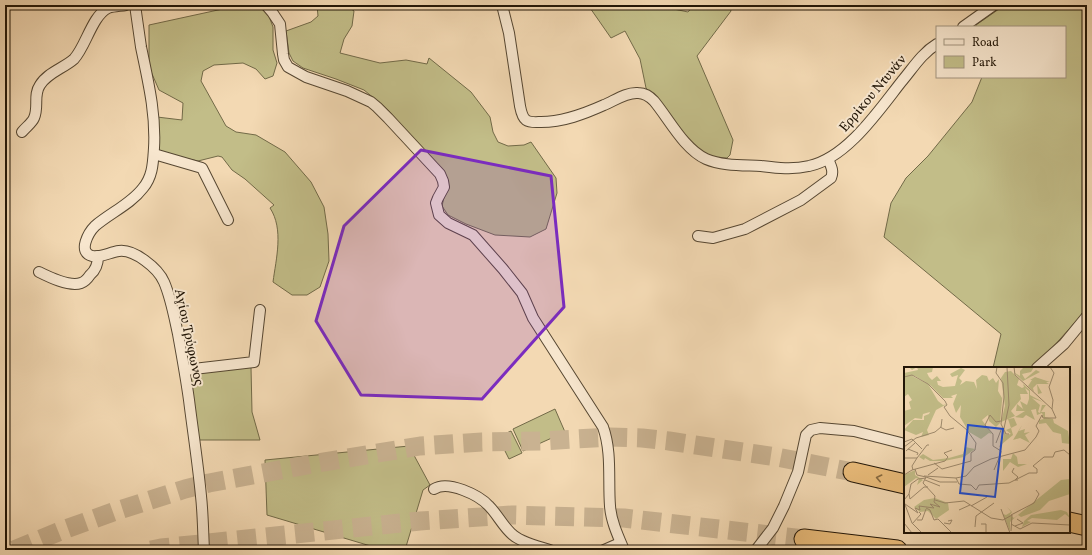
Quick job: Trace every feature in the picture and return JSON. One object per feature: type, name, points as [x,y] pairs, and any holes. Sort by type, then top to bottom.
[{"type":"highway","points":[[853,472],[904,484]]},
{"type":"highway","points":[[1070,522],[1087,526]]},
{"type":"highway","points":[[804,539],[898,550]]},
{"type":"street","points":[[22,132],[34,118],[36,111],[36,94],[45,79],[76,56],[103,12],[110,8],[126,5]]},
{"type":"street","points":[[39,272],[64,282],[80,284],[84,282],[94,272],[97,266],[98,256],[92,256],[87,252],[85,245],[86,238],[90,231],[98,223],[141,192],[147,184],[151,174],[154,154],[153,110],[139,32],[136,5]]},
{"type":"street","points":[[266,5],[280,24],[283,54],[288,67],[306,77],[364,98],[377,107],[440,174],[444,187],[436,203],[439,215],[448,223],[473,235],[522,293],[533,318],[603,426],[608,458],[610,510],[622,546],[604,550]]},
{"type":"street","name":"Ερρίκου Ντυνάν","points":[[502,5],[510,37],[520,106],[523,116],[527,121],[549,122],[564,119],[587,112],[628,94],[644,93],[654,101],[672,126],[688,145],[698,154],[711,160],[745,166],[796,168],[814,165],[828,159],[864,129],[919,60],[936,45]]},
{"type":"street","points":[[965,26],[994,5]]},
{"type":"street","points":[[154,154],[202,168],[228,220]]},
{"type":"street","points":[[698,236],[713,238],[745,230],[801,200],[831,178],[833,174],[832,167],[828,159]]},
{"type":"street","name":"Αγίου Τρύφωνος","points":[[98,256],[119,251],[127,251],[144,260],[159,273],[164,283],[172,306],[185,370],[201,496],[204,550]]},
{"type":"street","points":[[185,370],[254,362],[260,310]]},
{"type":"street","points":[[1038,367],[1064,344],[1087,316]]},
{"type":"street","points":[[756,550],[773,528],[784,506],[798,472],[806,435],[811,430],[820,428],[854,430],[904,444]]},
{"type":"street","points":[[434,489],[439,487],[457,488],[477,497],[490,506],[505,527],[514,536],[550,550]]},
{"type":"highlighted area","points":[[421,150],[551,176],[564,307],[482,399],[361,395],[316,321],[344,226]]},
{"type":"green space","points":[[241,5],[261,5],[267,11],[273,27],[273,50],[277,63],[273,76],[265,79],[256,69],[243,63],[214,65],[203,71],[201,81],[226,126],[236,132],[256,135],[285,152],[311,182],[324,207],[328,234],[329,261],[320,287],[307,295],[292,295],[273,282],[278,244],[277,225],[270,208],[274,205],[245,179],[232,170],[222,157],[218,156],[198,161],[156,152],[157,117],[182,120],[183,103],[159,90],[149,67],[149,25]]},
{"type":"green space","points":[[317,5],[346,5],[354,11],[352,26],[344,39],[340,53],[380,63],[406,60],[427,64],[429,58],[471,92],[490,117],[493,132],[498,142],[508,146],[524,145],[531,142],[556,178],[557,193],[546,229],[530,237],[495,235],[466,224],[448,215],[442,206],[445,193],[429,156],[387,109],[364,90],[303,68],[293,61],[289,53],[286,31],[311,22],[318,16]]},
{"type":"green space","points":[[588,5],[665,5],[669,8],[688,12],[694,5],[730,5],[731,11],[697,56],[733,140],[730,155],[727,158],[714,158],[703,154],[685,137],[646,88],[640,59],[625,31],[611,38]]},
{"type":"green space","points":[[1004,5],[1087,5],[1087,309],[1052,348],[1031,367],[993,367],[1001,334],[884,237],[891,203],[906,178],[928,156],[972,102],[982,78],[1066,78],[1066,26],[976,26]]},
{"type":"green space","points":[[251,367],[252,412],[260,440],[198,440],[187,371]]},
{"type":"green space","points":[[555,409],[565,432],[523,451],[513,429]]},
{"type":"green space","points":[[511,431],[522,453],[509,459],[498,437]]},
{"type":"green space","points":[[409,446],[430,485],[423,490],[405,550],[384,550],[267,515],[265,460]]},
{"type":"tunnel","points":[[14,550],[113,512],[185,489],[209,483],[312,464],[420,446],[609,437],[642,438],[777,457],[853,472]]},
{"type":"tunnel","points":[[151,550],[420,521],[512,515],[624,518],[804,539]]}]
